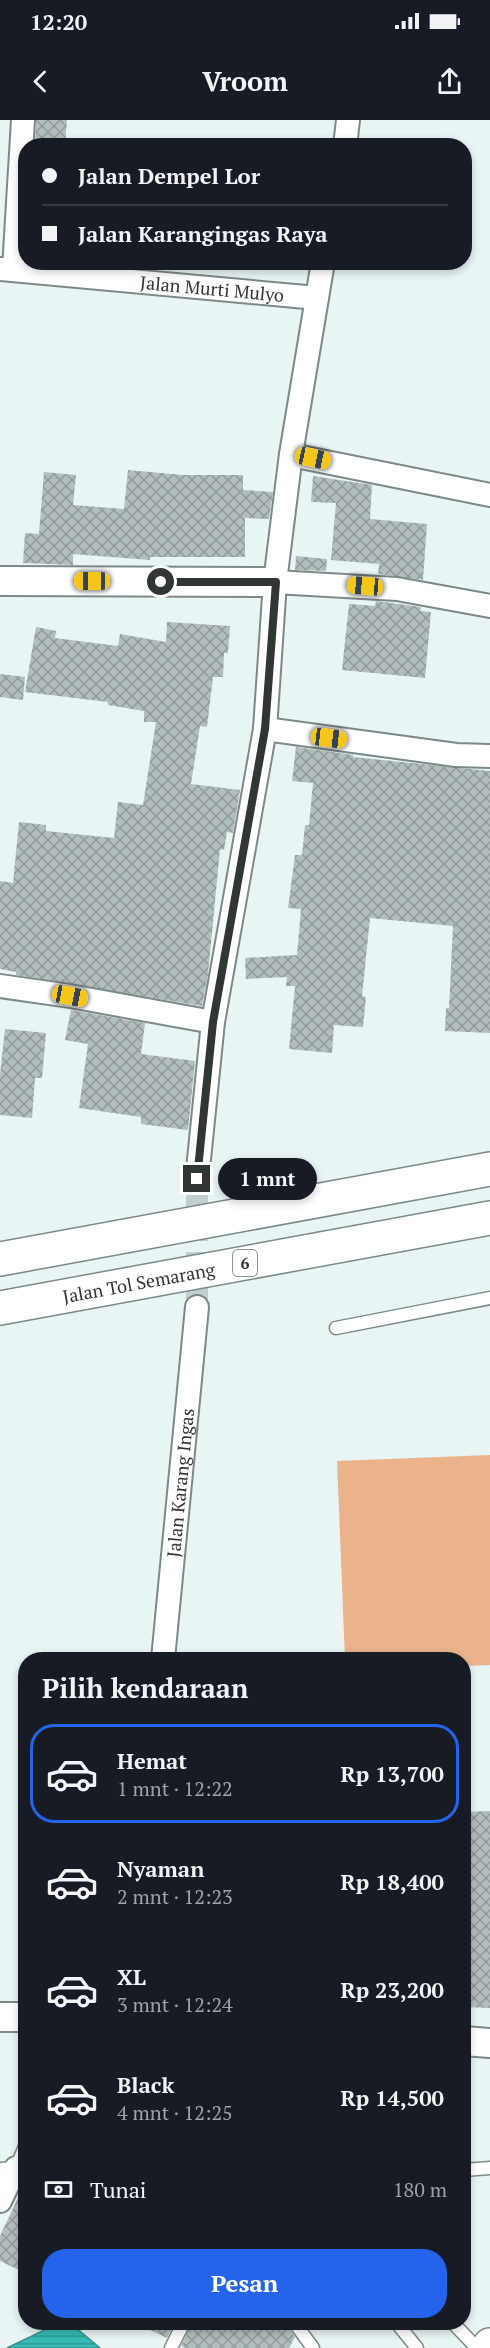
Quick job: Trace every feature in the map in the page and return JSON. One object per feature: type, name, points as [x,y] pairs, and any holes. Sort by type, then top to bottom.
[{"type":"highway","points":[[0,1259],[490,1169]]},
{"type":"highway","name":"Jalan Tol Semarang","points":[[0,1308],[490,1218]]},
{"type":"street","points":[[7,269],[11,152],[23,120]]},
{"type":"street","points":[[346,138],[348,120]]},
{"type":"street","name":"Jalan Murti Mulyo","points":[[7,269],[317,298]]},
{"type":"street","points":[[197,1179],[213,1022],[265,729],[276,582],[291,455],[322,270]]},
{"type":"street","points":[[291,455],[490,495]]},
{"type":"street","points":[[0,581],[276,582],[397,589],[490,606]]},
{"type":"street","points":[[265,729],[456,755],[490,756],[490,748]]},
{"type":"street","points":[[0,986],[70,996],[213,1022]]},
{"type":"street","name":"Jalan Karang Ingas","points":[[164,1652],[196,1307]]},
{"type":"street","points":[[0,2017],[18,2017]]},
{"type":"street","points":[[471,2042],[490,2043]]},
{"type":"street","points":[[0,2202],[14,2169]]},
{"type":"lane","points":[[336,1328],[490,1298]]},
{"type":"lane","points":[[471,2169],[490,2168]]},
{"type":"lane","points":[[171,2348],[180,2330]]},
{"type":"lane","points":[[300,2330],[314,2348]]},
{"type":"lane","points":[[402,2330],[417,2348]]},
{"type":"lane","points":[[460,2330],[477,2348]]},
{"type":"shaded area","points":[[490,1455],[490,1665],[471,1666],[471,1652],[345,1652],[337,1461]]},
{"type":"water","points":[[44,2330],[79,2330],[100,2348],[7,2348]]},
{"type":"building","points":[[36,120],[67,120],[66,138],[35,138]]},
{"type":"building","points":[[128,470],[183,475],[243,475],[243,490],[273,492],[269,519],[245,518],[245,557],[150,557],[150,560],[73,554],[73,565],[23,563],[25,533],[39,534],[44,472],[76,475],[73,505],[124,509]]},
{"type":"building","points":[[313,476],[372,485],[370,519],[427,524],[423,580],[378,574],[379,564],[331,560],[336,503],[311,502]]},
{"type":"building","points":[[296,556],[327,559],[326,571],[295,570]]},
{"type":"building","points":[[376,601],[421,607],[420,611],[431,612],[425,678],[342,670],[349,604],[375,606]]},
{"type":"building","points":[[167,622],[230,626],[228,653],[224,653],[223,677],[213,677],[207,727],[200,726],[191,784],[240,790],[233,833],[227,832],[224,850],[220,849],[208,974],[202,1006],[16,975],[16,972],[0,969],[0,881],[13,883],[19,822],[46,825],[46,831],[114,838],[118,802],[143,805],[156,722],[144,722],[144,711],[108,705],[108,702],[25,692],[36,627],[56,631],[55,638],[118,646],[120,634],[166,642]]},
{"type":"building","points":[[0,674],[25,677],[23,700],[0,697]]},
{"type":"building","points":[[296,747],[353,755],[353,757],[490,771],[490,1033],[445,1031],[446,1008],[449,1008],[453,926],[370,918],[362,996],[366,997],[363,1027],[334,1025],[332,1053],[289,1049],[295,986],[286,986],[287,977],[246,979],[245,958],[297,955],[301,909],[288,908],[295,855],[302,855],[305,825],[309,825],[313,783],[292,781]]},
{"type":"building","points":[[71,1010],[145,1023],[141,1054],[195,1061],[188,1130],[141,1124],[141,1117],[79,1108],[88,1044],[65,1040]]},
{"type":"building","points":[[5,1029],[46,1033],[42,1078],[35,1078],[32,1118],[0,1115],[0,1075]]},
{"type":"building","points":[[490,1811],[490,2008],[471,2007],[471,1812]]},
{"type":"building","points":[[18,2198],[18,2270],[0,2261],[0,2236]]},
{"type":"building","points":[[150,2330],[171,2330],[167,2338]]},
{"type":"building","points":[[188,2330],[290,2330],[295,2337],[289,2348],[186,2348],[181,2346]]},
{"type":"tunnel","points":[[197,1179],[197,1307]]},
{"type":"route","points":[[161,582],[276,582],[265,729],[213,1022],[197,1179]]}]
